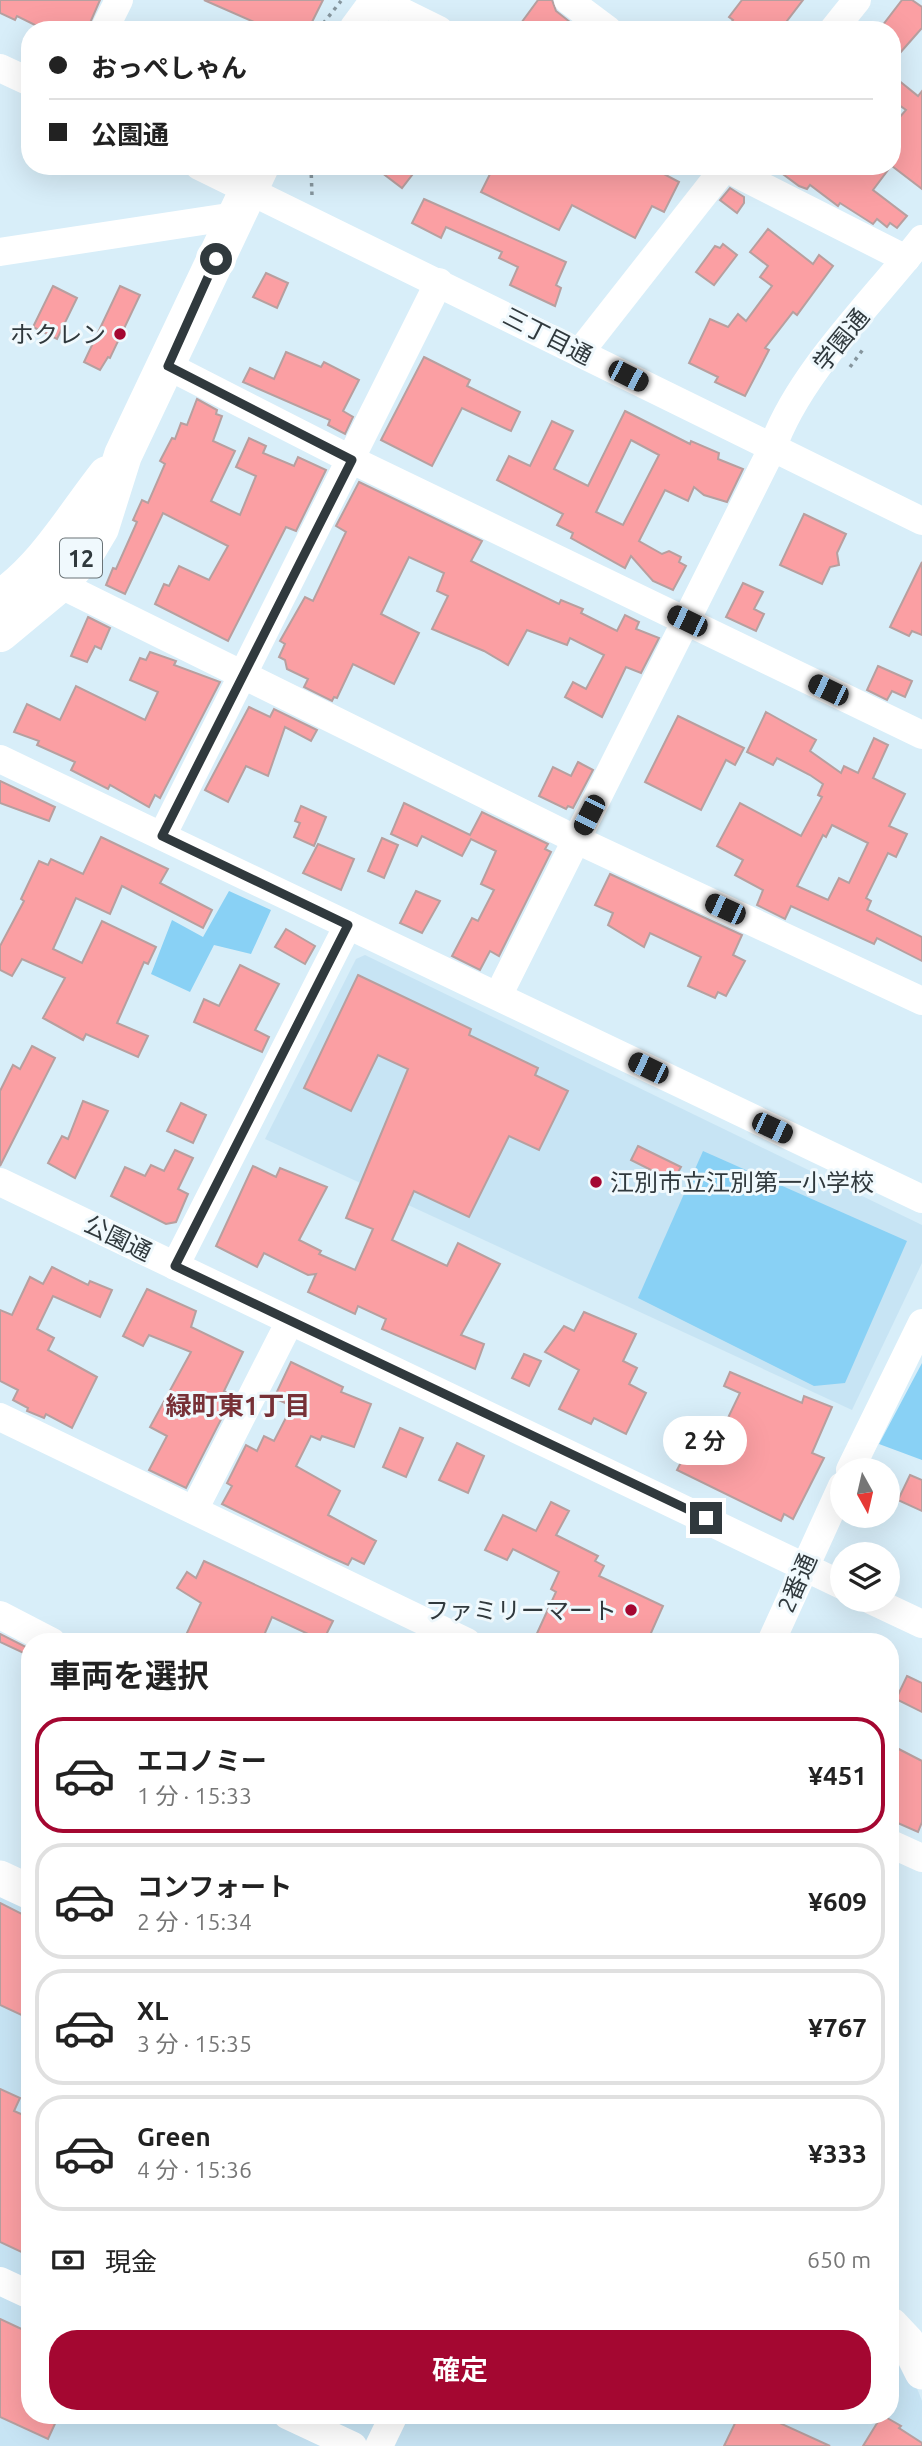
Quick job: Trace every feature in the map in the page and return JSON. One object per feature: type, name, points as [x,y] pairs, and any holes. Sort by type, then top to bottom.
[{"type":"highway","points":[[364,21],[379,0]]},
{"type":"highway","name":"12","points":[[3,629],[59,584],[83,555],[100,528],[123,455],[168,366],[248,191]]},
{"type":"highway","name":"12","points":[[3,629],[19,586],[44,560],[123,455]]},
{"type":"main road","points":[[0,1878],[21,1888]]},
{"type":"main road","points":[[899,2334],[907,2342],[922,2372]]},
{"type":"street","points":[[108,21],[119,0]]},
{"type":"street","points":[[379,0],[421,21]]},
{"type":"street","points":[[568,0],[596,21]]},
{"type":"street","points":[[841,21],[857,0]]},
{"type":"street","points":[[0,68],[21,78]]},
{"type":"street","name":"三丁目通","points":[[217,175],[922,521]]},
{"type":"street","points":[[579,352],[718,175]]},
{"type":"street","points":[[743,175],[914,249]]},
{"type":"street","points":[[0,252],[248,191]]},
{"type":"street","name":"学園通","points":[[498,996],[772,449],[788,409],[914,249]]},
{"type":"street","points":[[162,836],[439,282]]},
{"type":"street","points":[[168,366],[352,460],[922,735]]},
{"type":"street","points":[[59,584],[577,840],[922,1001]]},
{"type":"street","points":[[0,758],[922,1199]]},
{"type":"street","points":[[175,1266],[348,925]]},
{"type":"street","name":"公園通","points":[[0,1182],[289,1323],[830,1579]]},
{"type":"street","points":[[194,1510],[289,1323]]},
{"type":"street","points":[[856,1458],[922,1324]]},
{"type":"street","points":[[0,1417],[448,1633]]},
{"type":"street","name":"2番通","points":[[775,1633],[830,1512]]},
{"type":"street","points":[[896,1612],[922,1624]]},
{"type":"street","points":[[0,1615],[35,1633]]},
{"type":"street","points":[[899,1847],[922,1858]]},
{"type":"street","points":[[0,2281],[21,2291]]},
{"type":"street","points":[[306,2424],[353,2446]]},
{"type":"street","points":[[379,2446],[390,2424]]},
{"type":"path","points":[[325,21],[342,0]]},
{"type":"path","points":[[842,377],[866,346]]},
{"type":"shaded area","points":[[229,891],[271,910],[251,954],[214,945],[190,992],[151,974],[172,920],[203,937]]},
{"type":"shaded area","name":"江別市立江別第一小学校","points":[[365,955],[922,1225],[922,1263],[852,1410],[265,1139],[356,959]]},
{"type":"shaded area","points":[[703,1151],[907,1241],[845,1383],[814,1386],[638,1298]]},
{"type":"shaded area","points":[[922,1363],[922,1460],[879,1444]]},
{"type":"shaded area","points":[[0,1894],[21,1904],[21,2424],[899,2424],[899,2360],[909,2368],[922,2401],[922,2446],[0,2446]]},
{"type":"building","points":[[0,0],[100,0],[91,21],[27,21],[17,16],[15,20],[0,13]]},
{"type":"building","points":[[204,0],[323,0],[312,21],[252,21]]},
{"type":"building","points":[[538,0],[552,0],[556,11],[569,21],[523,21]]},
{"type":"building","points":[[742,0],[803,0],[787,21],[732,21],[729,17]]},
{"type":"building","points":[[902,0],[912,0],[922,7],[922,28],[901,52],[901,21],[886,21]]},
{"type":"building","points":[[901,82],[918,96],[922,91],[922,189],[901,173],[901,116],[906,110],[901,106]]},
{"type":"building","points":[[385,175],[412,175],[402,188]]},
{"type":"building","points":[[490,175],[666,175],[679,182],[664,212],[652,206],[635,238],[572,205],[559,230],[481,192]]},
{"type":"building","points":[[784,175],[884,175],[873,190],[907,216],[897,228],[890,223],[887,227],[877,219],[873,224],[840,203],[838,206],[810,185],[807,189]]},
{"type":"building","points":[[730,188],[744,197],[744,203],[737,213],[720,200]]},
{"type":"building","points":[[424,199],[566,262],[556,285],[561,288],[555,306],[510,285],[518,267],[499,258],[502,252],[446,227],[441,238],[412,223]]},
{"type":"building","points":[[768,229],[813,264],[819,255],[833,266],[797,315],[793,312],[765,348],[769,350],[745,396],[715,382],[718,377],[689,363],[710,319],[728,327],[738,314],[746,321],[772,286],[760,277],[768,266],[750,252]]},
{"type":"building","points":[[723,244],[737,255],[714,285],[696,272],[715,246],[720,248]]},
{"type":"building","points":[[266,273],[288,283],[277,308],[253,297]]},
{"type":"building","points":[[53,286],[77,298],[57,339],[33,327]]},
{"type":"building","points":[[120,286],[140,295],[110,358],[108,357],[100,370],[84,362]]},
{"type":"building","points":[[286,352],[321,367],[324,362],[359,380],[343,411],[353,417],[345,434],[328,425],[330,420],[243,382],[250,368],[274,379]]},
{"type":"building","points":[[424,357],[470,380],[467,386],[520,412],[511,431],[462,408],[432,466],[381,440]]},
{"type":"building","points":[[197,399],[217,410],[216,414],[222,416],[213,441],[235,451],[211,501],[240,515],[256,476],[236,467],[249,438],[266,446],[263,453],[294,466],[298,457],[326,470],[296,531],[286,527],[228,641],[155,604],[164,584],[169,586],[179,566],[209,580],[228,546],[163,513],[125,594],[106,585],[137,522],[133,520],[142,500],[148,503],[165,464],[160,461],[172,438],[175,439],[181,423],[187,425]]},
{"type":"building","points":[[625,411],[690,444],[691,441],[719,453],[718,459],[743,469],[727,502],[704,495],[694,487],[688,501],[665,490],[639,541],[662,554],[669,551],[681,557],[679,562],[686,566],[673,590],[653,581],[631,556],[625,568],[571,538],[573,533],[557,525],[563,514],[497,480],[509,456],[530,466],[552,421],[573,431],[554,469],[588,486]],"holes":[[[631,440],[659,455],[623,525],[596,512]]]},
{"type":"building","points":[[359,482],[482,541],[471,561],[559,604],[561,600],[583,609],[581,613],[617,631],[625,615],[639,622],[636,629],[659,638],[641,673],[626,667],[602,717],[565,697],[573,682],[586,689],[604,655],[570,638],[567,645],[527,630],[508,665],[484,651],[432,629],[448,596],[437,591],[444,573],[409,557],[381,614],[419,633],[394,684],[353,664],[337,698],[334,697],[332,701],[304,687],[308,679],[287,669],[285,660],[279,657],[285,644],[280,641],[305,597],[313,601],[346,532],[336,526]]},
{"type":"building","points":[[804,514],[846,534],[837,553],[839,565],[830,567],[822,584],[780,565]]},
{"type":"building","points":[[922,562],[922,635],[912,631],[909,636],[890,627]]},
{"type":"building","points":[[743,583],[763,592],[754,609],[764,614],[756,631],[726,617]]},
{"type":"building","points":[[88,617],[110,628],[101,649],[95,646],[87,662],[71,656]]},
{"type":"building","points":[[150,652],[176,661],[174,665],[220,682],[160,798],[155,795],[149,807],[110,785],[108,789],[71,770],[75,762],[37,745],[39,741],[14,732],[27,704],[60,720],[76,686],[145,720],[158,692],[130,680],[140,658],[146,660]]},
{"type":"building","points":[[878,666],[912,681],[905,697],[892,691],[887,700],[867,690]]},
{"type":"building","points":[[249,707],[270,717],[274,709],[317,730],[311,741],[285,727],[268,776],[246,766],[228,802],[205,790]]},
{"type":"building","points":[[766,712],[816,740],[810,751],[841,773],[844,766],[858,773],[874,738],[888,745],[873,778],[905,794],[889,826],[907,834],[896,857],[888,853],[866,898],[871,901],[867,910],[922,937],[922,961],[877,938],[874,944],[791,906],[785,919],[757,905],[763,890],[735,875],[743,860],[717,846],[740,803],[801,836],[822,797],[818,795],[823,784],[777,758],[773,765],[747,752]],"holes":[[[832,825],[868,843],[849,883],[839,878],[828,900],[797,886],[823,835],[826,837]]]},
{"type":"building","points":[[678,716],[744,748],[735,765],[726,760],[701,810],[645,782]]},
{"type":"building","points":[[578,762],[593,770],[573,808],[568,806],[566,809],[539,796],[553,767],[571,776]]},
{"type":"building","points":[[0,781],[55,807],[49,821],[0,803]]},
{"type":"building","points":[[404,803],[470,835],[482,812],[548,844],[545,849],[551,852],[499,956],[490,951],[480,970],[452,956],[472,918],[478,921],[494,890],[481,884],[496,851],[471,839],[462,856],[422,836],[417,846],[391,834]]},
{"type":"building","points":[[301,806],[326,817],[314,846],[294,837],[300,823],[295,821]]},
{"type":"building","points":[[101,837],[168,869],[160,883],[212,910],[203,928],[122,886],[110,914],[76,898],[53,949],[82,963],[102,921],[156,947],[148,964],[144,962],[117,1023],[148,1036],[138,1057],[86,1034],[83,1040],[43,1018],[65,978],[22,959],[12,976],[0,970],[0,946],[24,901],[21,899],[39,861],[48,865],[51,859],[83,874]]},
{"type":"building","points":[[382,838],[398,845],[384,878],[368,871]]},
{"type":"building","points":[[318,844],[354,859],[341,890],[303,873]]},
{"type":"building","points":[[610,874],[742,935],[733,955],[745,961],[726,996],[718,992],[715,998],[688,986],[701,957],[650,933],[644,947],[608,925],[613,913],[595,905]]},
{"type":"building","points":[[416,891],[440,901],[422,933],[400,923]]},
{"type":"building","points":[[286,929],[315,946],[305,964],[275,947]]},
{"type":"building","points":[[240,965],[279,984],[255,1030],[269,1037],[262,1052],[194,1022],[204,999],[219,1006]]},
{"type":"building","points":[[358,975],[471,1029],[469,1035],[538,1068],[535,1075],[568,1091],[539,1150],[509,1136],[469,1217],[414,1191],[392,1240],[447,1266],[458,1243],[500,1264],[461,1335],[484,1344],[475,1369],[382,1329],[386,1319],[358,1306],[355,1314],[308,1292],[316,1274],[308,1275],[264,1253],[257,1267],[216,1246],[253,1166],[276,1177],[280,1168],[327,1187],[299,1240],[321,1251],[319,1254],[355,1270],[373,1229],[346,1218],[408,1069],[378,1055],[351,1111],[304,1088]]},
{"type":"building","points":[[32,1046],[55,1058],[0,1166],[0,1091],[13,1065],[20,1069]]},
{"type":"building","points":[[83,1101],[108,1111],[75,1178],[48,1163],[62,1136],[68,1139]]},
{"type":"building","points":[[181,1103],[206,1115],[193,1143],[167,1131]]},
{"type":"building","points":[[638,1146],[681,1167],[673,1181],[631,1160]]},
{"type":"building","points":[[175,1150],[193,1158],[178,1189],[188,1194],[176,1222],[166,1224],[111,1196],[125,1167],[145,1176],[151,1165],[164,1171]]},
{"type":"building","points":[[52,1267],[88,1285],[90,1281],[112,1290],[100,1317],[53,1296],[37,1329],[54,1338],[48,1350],[97,1377],[72,1428],[46,1414],[44,1418],[27,1411],[28,1408],[13,1400],[18,1390],[0,1381],[0,1310],[12,1315],[30,1277],[43,1284]]},
{"type":"building","points":[[147,1289],[196,1311],[191,1327],[243,1352],[224,1391],[233,1396],[186,1488],[149,1470],[167,1436],[150,1427],[191,1352],[149,1335],[143,1346],[123,1336]]},
{"type":"building","points":[[584,1312],[636,1334],[623,1361],[637,1368],[629,1384],[646,1393],[626,1434],[594,1418],[591,1424],[559,1409],[579,1370],[545,1352],[564,1326],[574,1331]]},
{"type":"building","points":[[524,1354],[541,1361],[529,1386],[512,1378]]},
{"type":"building","points":[[291,1362],[343,1387],[341,1392],[371,1404],[354,1447],[322,1436],[320,1440],[311,1436],[296,1466],[340,1491],[328,1515],[376,1541],[364,1564],[352,1558],[348,1565],[222,1504],[232,1486],[227,1483],[246,1445],[257,1451],[264,1436],[274,1441],[292,1406],[274,1398]]},
{"type":"building","points":[[730,1372],[802,1403],[804,1396],[832,1407],[812,1453],[824,1458],[793,1519],[784,1514],[781,1521],[677,1470],[693,1439],[713,1449],[740,1393],[724,1386]]},
{"type":"building","points":[[400,1428],[423,1438],[406,1477],[383,1467]]},
{"type":"building","points":[[457,1443],[484,1456],[468,1493],[439,1480]]},
{"type":"building","points":[[910,1475],[922,1480],[922,1511],[900,1501]]},
{"type":"building","points":[[551,1502],[569,1511],[556,1535],[598,1556],[595,1561],[604,1566],[599,1576],[663,1606],[651,1633],[537,1633],[556,1592],[551,1589],[559,1572],[513,1549],[507,1560],[485,1550],[503,1515],[536,1531]]},
{"type":"building","points":[[204,1561],[333,1621],[327,1633],[306,1633],[272,1617],[265,1633],[187,1633],[201,1603],[177,1588],[187,1572],[196,1578]]},
{"type":"building","points":[[0,1634],[21,1644],[21,1652],[0,1642]]},
{"type":"building","points":[[907,1676],[922,1683],[922,1712],[899,1700],[899,1693]]},
{"type":"building","points":[[899,1749],[922,1761],[922,1822],[918,1832],[899,1824]]},
{"type":"building","points":[[0,1903],[21,1914],[21,2015],[0,2005]]},
{"type":"building","points":[[0,2089],[20,2098],[14,2111],[21,2114],[21,2252],[0,2242]]},
{"type":"building","points":[[0,2319],[21,2329],[21,2424],[55,2424],[48,2439],[0,2417]]},
{"type":"building","points":[[735,2424],[782,2424],[830,2446],[724,2446]]},
{"type":"building","points":[[876,2424],[898,2424],[901,2426],[899,2428],[922,2443],[922,2446],[863,2446]]},
{"type":"place","name":"ホクレン","points":[[120,334]]},
{"type":"place","name":"江別市立江別第一小学校","points":[[596,1182]]},
{"type":"place","name":"ファミリーマート","points":[[631,1610]]},
{"type":"district","name":"緑町東1丁目","points":[[238,1405]]},
{"type":"route","points":[[216,259],[168,366],[352,460],[162,836],[348,925],[175,1266],[289,1323],[706,1518]]}]
